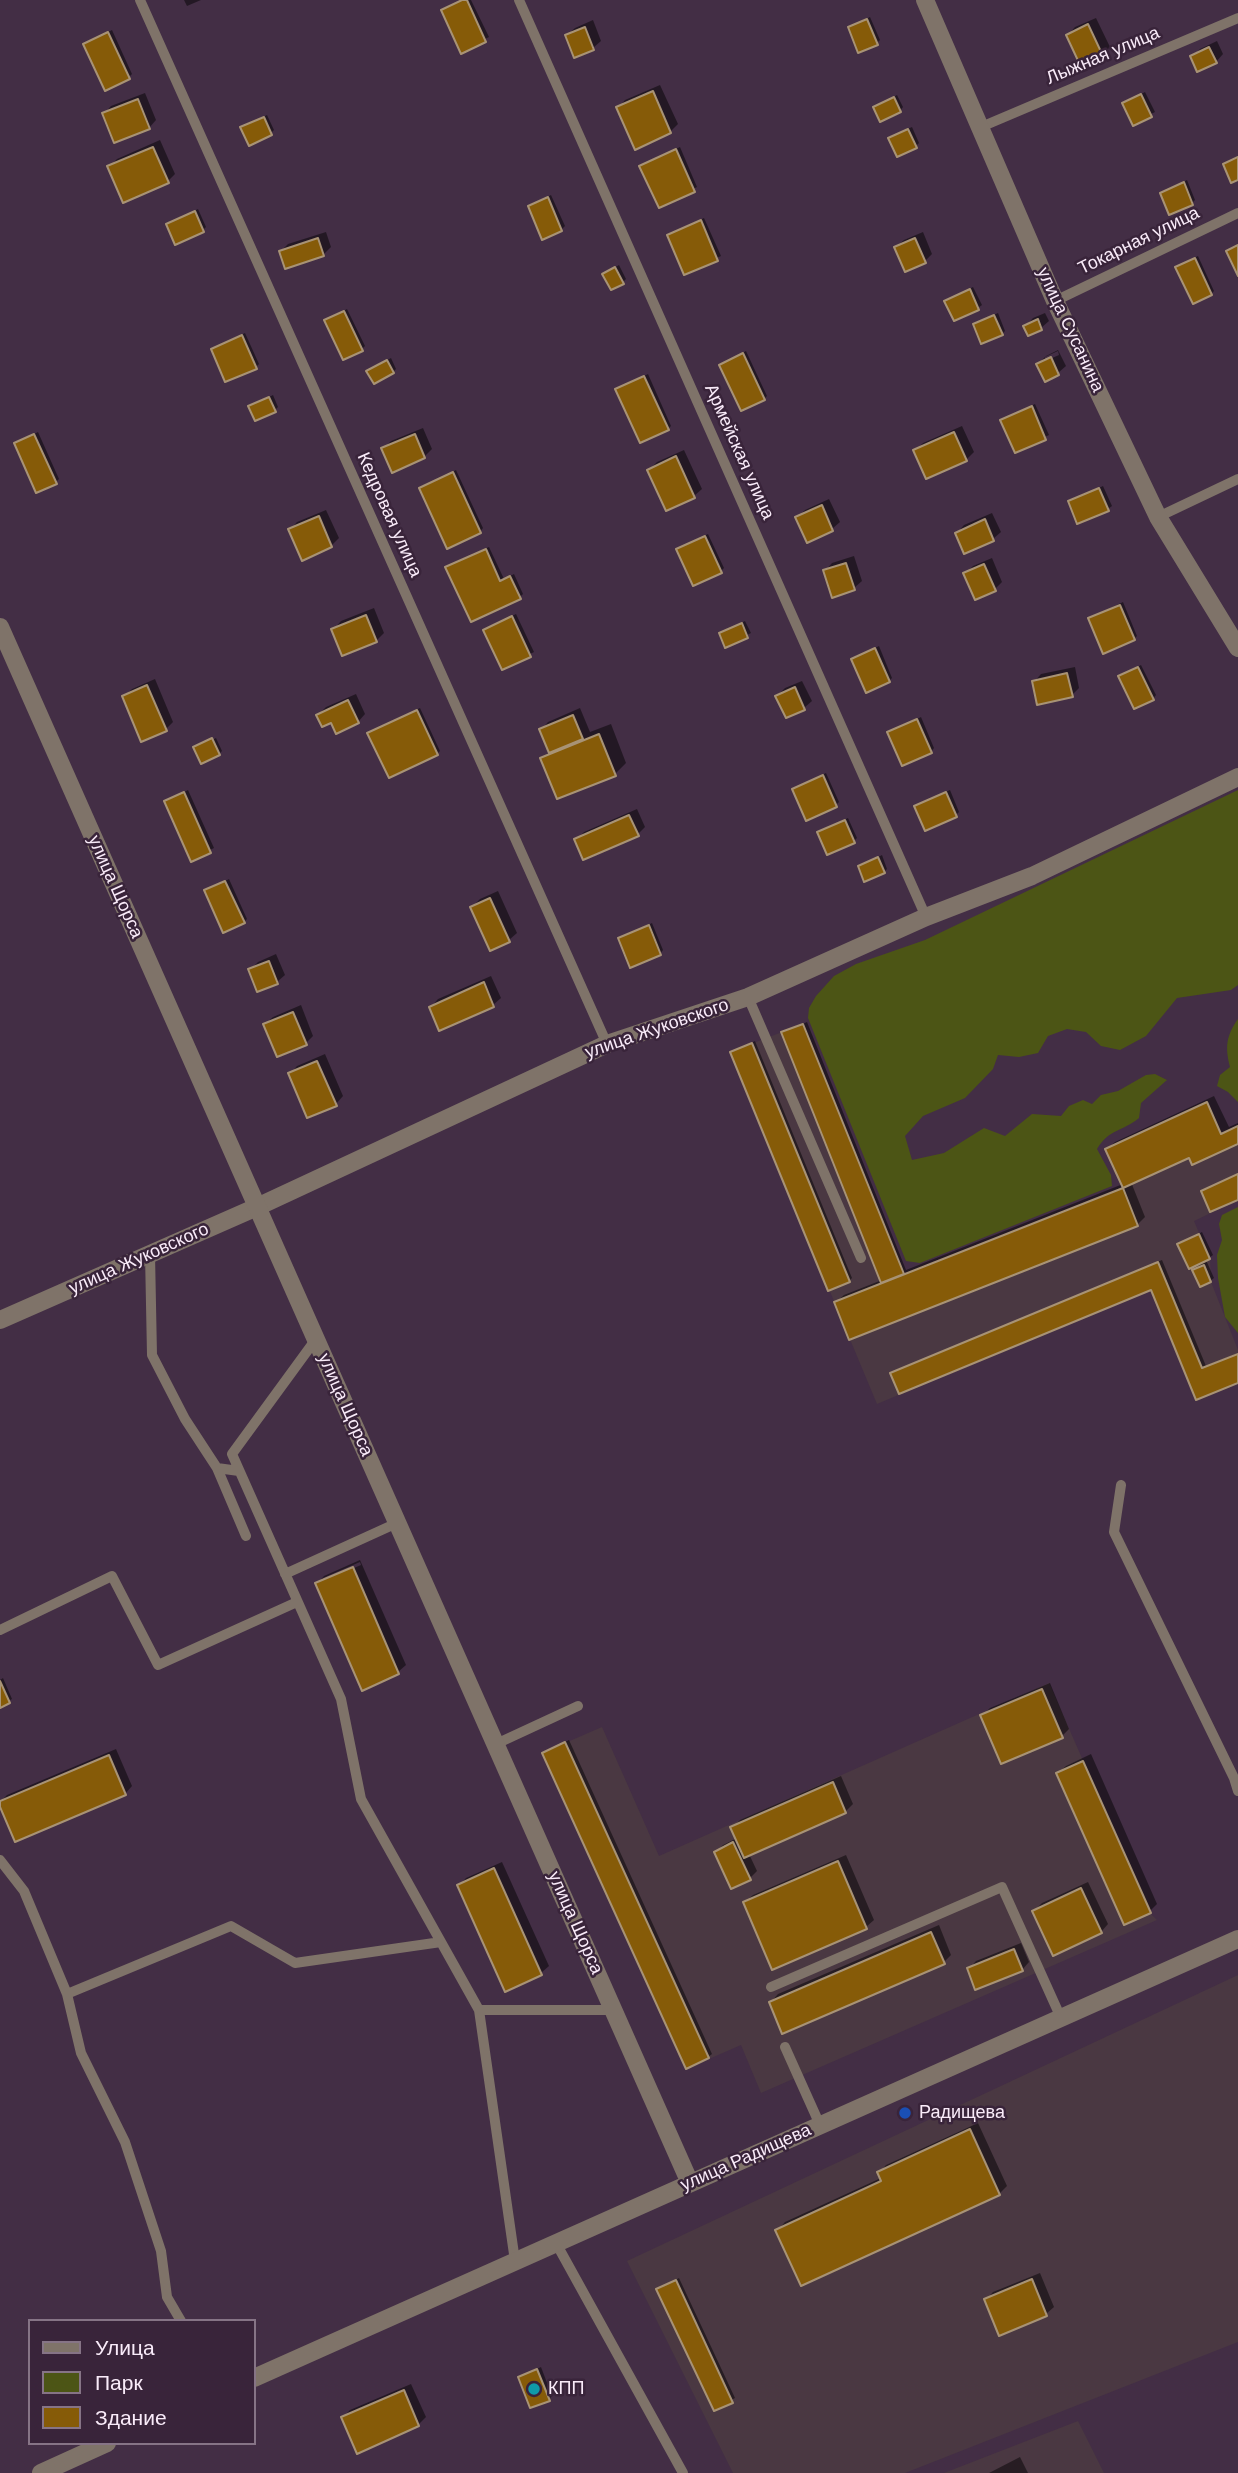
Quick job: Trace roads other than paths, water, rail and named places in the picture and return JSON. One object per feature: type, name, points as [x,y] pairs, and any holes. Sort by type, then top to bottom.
[{"type":"street","name":"улица Сусанина","points":[[925,0],[1055,301],[1158,517],[1238,648]]},
{"type":"street","name":"улица Щорса","points":[[0,627],[690,2183]]},
{"type":"street","name":"улица Жуковского","points":[[0,1320],[257,1207],[607,1044],[748,997],[926,917],[1032,876],[1238,776]]},
{"type":"street","name":"улица Радищева","points":[[256,2377],[1238,1939]]},
{"type":"street","points":[[41,2473],[103,2445]]},
{"type":"lane","name":"Кедровая улица","points":[[140,0],[607,1044]]},
{"type":"lane","name":"Армейская улица","points":[[519,0],[926,917]]},
{"type":"lane","name":"Лыжная улица","points":[[981,127],[1238,18]]},
{"type":"lane","name":"Токарная улица","points":[[1055,301],[1238,214]]},
{"type":"lane","points":[[1158,517],[1238,479]]},
{"type":"lane","points":[[748,997],[861,1258]]},
{"type":"lane","points":[[150,1254],[152,1355],[185,1419],[217,1468],[246,1536]]},
{"type":"lane","points":[[316,1339],[232,1454],[341,1699],[361,1799],[479,2010],[515,2261]]},
{"type":"lane","points":[[217,1468],[239,1471]]},
{"type":"lane","points":[[1121,1485],[1114,1532],[1238,1791]]},
{"type":"lane","points":[[285,1574],[397,1522]]},
{"type":"lane","points":[[0,1630],[112,1576],[158,1665],[297,1602]]},
{"type":"lane","points":[[496,1744],[578,1706]]},
{"type":"lane","points":[[0,1860],[24,1891],[67,1994],[81,2053],[125,2142],[161,2251],[167,2297],[180,2319]]},
{"type":"lane","points":[[772,1987],[1002,1887],[1061,2018]]},
{"type":"lane","points":[[67,1994],[231,1926],[295,1964],[441,1942]]},
{"type":"lane","points":[[479,2010],[613,2010]]},
{"type":"lane","points":[[785,2047],[821,2125]]},
{"type":"lane","points":[[556,2243],[683,2473]]},
{"type":"place","name":"Радищева","points":[[905,2113]]},
{"type":"place","name":"КПП","points":[[534,2389]]}]
